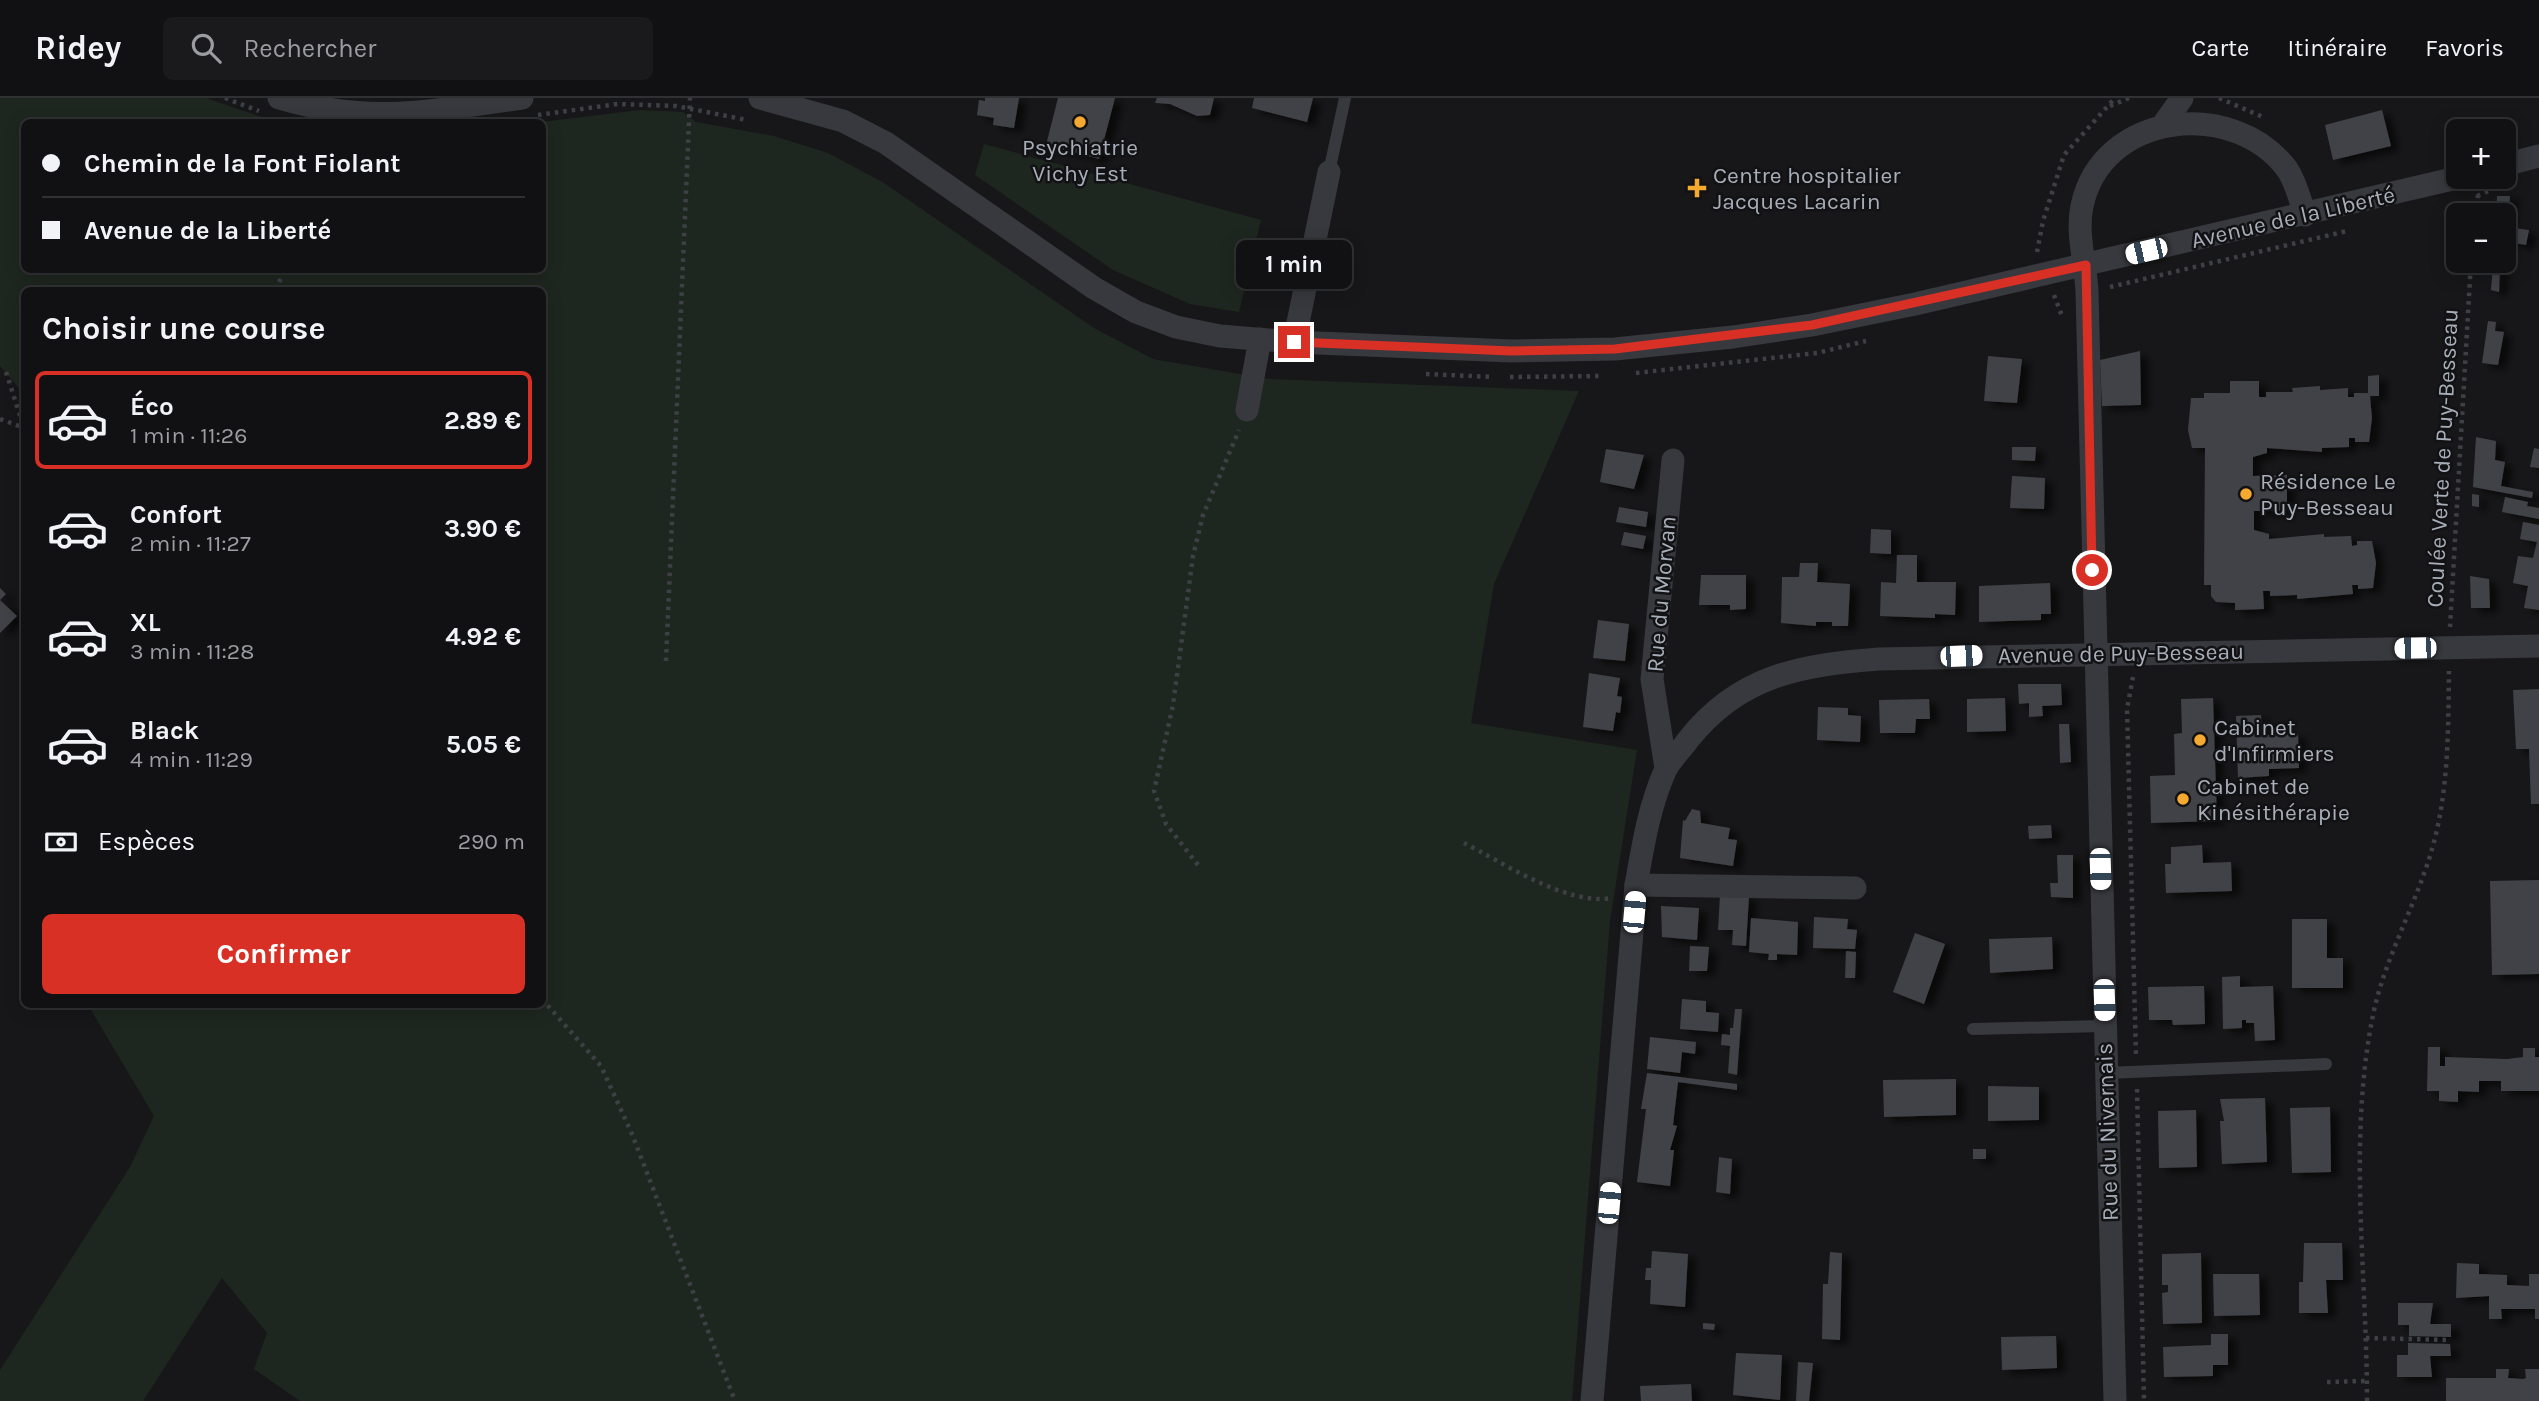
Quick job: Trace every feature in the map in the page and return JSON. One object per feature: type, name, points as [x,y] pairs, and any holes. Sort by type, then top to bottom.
[{"type":"street","points":[[279,98],[338,113],[375,116],[472,102],[523,108]]},
{"type":"street","name":"Avenue de la Liberté","points":[[760,98],[843,121],[886,143],[1094,288],[1136,312],[1176,327],[1260,340],[1294,342],[1511,351],[1615,349],[1812,325],[2086,265],[2446,181]]},
{"type":"street","points":[[2165,122],[2182,98]]},
{"type":"street","points":[[2165,122],[2197,108],[2241,131],[2268,149],[2287,170],[2305,215]]},
{"type":"street","name":"Rue du Nivernais","points":[[2115,1401],[2086,265],[2081,242],[2081,207],[2092,177],[2121,142],[2165,122]]},
{"type":"street","points":[[2516,162],[2539,156]]},
{"type":"street","points":[[1294,342],[1328,172]]},
{"type":"street","points":[[1247,410],[1260,340]]},
{"type":"street","name":"Rue du Morvan","points":[[1666,768],[1652,679],[1673,460]]},
{"type":"street","name":"Avenue de Puy-Besseau","points":[[1592,1401],[1636,885],[1647,825],[1666,768],[1703,721],[1731,698],[1771,676],[1821,664],[1879,659],[2539,646]]},
{"type":"street","points":[[1636,885],[1855,888]]},
{"type":"lane","points":[[1328,172],[1345,98]]},
{"type":"lane","points":[[1973,1029],[2105,1026]]},
{"type":"lane","points":[[2106,1073],[2326,1064]]},
{"type":"path","points":[[666,661],[690,98]]},
{"type":"path","points":[[2106,108],[2129,98]]},
{"type":"path","points":[[523,108],[618,104],[676,106],[690,111]]},
{"type":"path","points":[[2477,203],[2478,195]]},
{"type":"path","points":[[2024,255],[2081,242]]},
{"type":"path","name":"Coulée Verte de Puy-Besseau","points":[[2367,1401],[2360,1136],[2364,1065],[2372,1016],[2427,864],[2444,803],[2448,766],[2449,646],[2470,273]]},
{"type":"path","points":[[6,372],[21,419]]},
{"type":"path","points":[[1198,865],[1166,824],[1154,791],[1173,705],[1193,556],[1203,515],[1247,410]]},
{"type":"path","points":[[0,419],[21,427]]},
{"type":"path","points":[[2138,652],[2127,709],[2144,1401]]},
{"type":"path","points":[[1464,843],[1546,885],[1587,897],[1604,900],[1620,897],[1636,885]]},
{"type":"path","points":[[546,1004],[601,1066],[632,1134],[735,1401]]},
{"type":"path","points":[[2366,1338],[2451,1340]]},
{"type":"path","points":[[2327,1382],[2367,1381]]},
{"type":"shaded area","points":[[0,98],[206,98],[268,119],[21,119],[21,273],[546,273],[546,122],[639,110],[683,112],[696,122],[774,136],[828,153],[884,183],[1094,328],[1153,359],[1269,379],[1579,391],[1494,584],[1471,723],[1637,750],[1610,921],[1572,1401],[300,1401],[254,1369],[267,1333],[222,1278],[143,1401],[0,1401],[0,1370],[130,1167],[154,1116],[90,1008],[546,1008],[546,287],[21,287],[21,390],[0,366]]},
{"type":"shaded area","points":[[984,144],[1261,220],[1239,312],[1190,304],[1113,270],[975,175]]},
{"type":"building","points":[[985,98],[1019,98],[1014,128],[993,125],[994,118],[977,115],[979,100],[985,101]]},
{"type":"building","name":"Psychiatrie Vichy Est","points":[[1058,98],[1115,98],[1099,159],[1046,145]]},
{"type":"building","name":"Psychiatrie Vichy Est","points":[[1157,98],[1214,98],[1210,115],[1197,116],[1170,104],[1155,103]]},
{"type":"building","points":[[1254,98],[1313,98],[1307,122],[1252,108]]},
{"type":"building","points":[[2382,110],[2391,146],[2333,160],[2325,125]]},
{"type":"building","points":[[2497,196],[2510,196],[2509,203],[2497,203]]},
{"type":"building","points":[[2516,228],[2529,230],[2526,245],[2516,243]]},
{"type":"building","points":[[2492,273],[2500,273],[2499,292],[2491,290]]},
{"type":"building","points":[[2488,321],[2496,322],[2495,331],[2504,332],[2498,365],[2482,363]]},
{"type":"building","points":[[2140,351],[2141,405],[2102,406],[2100,360]]},
{"type":"building","points":[[1988,356],[2022,359],[2017,403],[1984,401]]},
{"type":"building","name":"Résidence Le Puy-Besseau","points":[[2379,375],[2379,396],[2370,396],[2372,418],[2369,442],[2355,442],[2355,438],[2349,438],[2349,447],[2322,448],[2322,452],[2267,448],[2267,453],[2253,457],[2253,476],[2287,475],[2287,511],[2254,511],[2254,530],[2269,534],[2269,539],[2324,534],[2324,537],[2351,536],[2352,546],[2357,545],[2357,541],[2372,541],[2376,563],[2373,588],[2358,589],[2358,585],[2352,585],[2353,594],[2297,599],[2297,595],[2270,596],[2270,591],[2263,591],[2264,609],[2235,610],[2235,603],[2216,602],[2211,596],[2211,585],[2204,585],[2205,448],[2192,448],[2188,430],[2191,398],[2204,398],[2204,393],[2230,393],[2230,381],[2259,381],[2259,397],[2266,397],[2266,392],[2293,392],[2292,388],[2320,386],[2320,390],[2348,388],[2348,397],[2354,397],[2354,393],[2368,393],[2368,376]]},
{"type":"building","points":[[2476,437],[2496,441],[2495,460],[2505,462],[2501,486],[2533,492],[2532,498],[2473,487]]},
{"type":"building","points":[[2012,447],[2036,447],[2035,461],[2012,460]]},
{"type":"building","points":[[2534,448],[2539,449],[2539,468],[2530,467]]},
{"type":"building","points":[[1606,449],[1644,455],[1634,489],[1600,482]]},
{"type":"building","points":[[2012,476],[2045,478],[2044,509],[2010,508]]},
{"type":"building","points":[[2472,494],[2479,495],[2479,507],[2472,506]]},
{"type":"building","points":[[2505,497],[2528,502],[2527,506],[2539,508],[2539,519],[2502,512]]},
{"type":"building","points":[[1619,507],[1648,512],[1646,527],[1616,522]]},
{"type":"building","points":[[2523,522],[2539,525],[2539,610],[2524,608],[2528,586],[2513,583],[2518,556],[2533,558],[2537,542],[2520,539]]},
{"type":"building","points":[[1871,529],[1891,530],[1891,554],[1870,553]]},
{"type":"building","points":[[1624,532],[1646,536],[1643,549],[1621,545]]},
{"type":"building","points":[[1897,555],[1917,555],[1917,582],[1956,582],[1955,615],[1935,614],[1935,618],[1880,616],[1881,582],[1896,583]]},
{"type":"building","points":[[1800,563],[1818,563],[1817,582],[1850,584],[1848,626],[1832,626],[1832,622],[1816,622],[1816,626],[1781,623],[1782,577],[1799,577]]},
{"type":"building","points":[[1701,575],[1746,575],[1746,609],[1730,610],[1730,605],[1699,605]]},
{"type":"building","points":[[2470,576],[2489,579],[2490,608],[2471,608]]},
{"type":"building","points":[[2050,583],[2051,614],[2041,614],[2041,620],[1979,622],[1979,586]]},
{"type":"building","points":[[0,588],[6,594],[0,600]]},
{"type":"building","points":[[0,600],[17,616],[0,633]]},
{"type":"building","points":[[1598,620],[1629,624],[1625,661],[1593,658]]},
{"type":"building","points":[[1589,673],[1620,678],[1617,696],[1622,697],[1620,713],[1616,712],[1613,731],[1583,727]]},
{"type":"building","points":[[2018,684],[2061,684],[2062,705],[2042,706],[2043,716],[2029,717],[2029,703],[2019,704]]},
{"type":"building","points":[[2539,689],[2539,804],[2531,804],[2529,749],[2516,749],[2513,690]]},
{"type":"building","points":[[2005,698],[2006,731],[1967,732],[1967,699]]},
{"type":"building","points":[[2213,698],[2217,821],[2151,823],[2150,776],[2175,775],[2174,734],[2182,733],[2181,699]]},
{"type":"building","points":[[1929,699],[1930,719],[1916,719],[1915,733],[1880,733],[1879,700]]},
{"type":"building","points":[[1818,707],[1848,708],[1848,715],[1861,716],[1860,742],[1817,740]]},
{"type":"building","points":[[2261,715],[2262,735],[2298,734],[2299,768],[2269,769],[2269,776],[2238,778],[2236,716]]},
{"type":"building","points":[[2059,724],[2069,724],[2071,762],[2060,763]]},
{"type":"building","points":[[1692,809],[1700,811],[1701,823],[1730,828],[1728,839],[1737,840],[1733,866],[1680,858],[1683,820],[1685,821]]},
{"type":"building","points":[[2051,825],[2052,838],[2029,839],[2028,826]]},
{"type":"building","points":[[2202,845],[2203,863],[2231,862],[2232,891],[2166,893],[2165,864],[2171,864],[2171,847]]},
{"type":"building","points":[[2057,855],[2073,855],[2073,898],[2051,897],[2050,883],[2058,883]]},
{"type":"building","points":[[2539,880],[2539,974],[2492,975],[2490,881]]},
{"type":"building","points":[[1720,895],[1749,896],[1746,946],[1732,945],[1733,930],[1718,930]]},
{"type":"building","points":[[1661,906],[1699,908],[1697,940],[1662,937]]},
{"type":"building","points":[[1814,917],[1848,919],[1847,929],[1857,930],[1855,949],[1813,948]]},
{"type":"building","points":[[1751,918],[1798,922],[1797,955],[1777,954],[1777,960],[1768,960],[1769,954],[1749,952]]},
{"type":"building","points":[[2292,919],[2327,919],[2327,958],[2343,958],[2343,988],[2292,988]]},
{"type":"building","points":[[1915,933],[1945,944],[1924,1004],[1893,992]]},
{"type":"building","points":[[2052,937],[2053,969],[1990,973],[1989,939]]},
{"type":"building","points":[[1690,946],[1709,947],[1707,971],[1689,971]]},
{"type":"building","points":[[1846,951],[1856,952],[1855,978],[1845,978]]},
{"type":"building","points":[[2240,976],[2240,987],[2273,986],[2275,1040],[2255,1041],[2254,1023],[2246,1023],[2246,1020],[2242,1020],[2242,1028],[2223,1029],[2222,977]]},
{"type":"building","points":[[2204,986],[2205,1024],[2173,1025],[2172,1020],[2149,1020],[2148,987]]},
{"type":"building","points":[[1682,999],[1706,1001],[1706,1012],[1719,1013],[1718,1032],[1680,1029]]},
{"type":"building","points":[[1735,1009],[1742,1009],[1737,1075],[1728,1073],[1730,1046],[1721,1045],[1722,1034],[1730,1035],[1730,1028],[1733,1028]]},
{"type":"building","points":[[1650,1037],[1696,1042],[1695,1054],[1682,1052],[1680,1073],[1647,1069]]},
{"type":"building","points":[[2428,1047],[2440,1047],[2440,1066],[2445,1066],[2445,1057],[2507,1059],[2523,1057],[2523,1048],[2535,1048],[2535,1057],[2539,1057],[2539,1091],[2501,1091],[2501,1081],[2479,1081],[2479,1092],[2458,1091],[2458,1102],[2439,1101],[2439,1091],[2427,1091]]},
{"type":"building","points":[[1647,1073],[1737,1084],[1737,1090],[1678,1082],[1673,1125],[1677,1126],[1670,1150],[1674,1150],[1670,1186],[1637,1182],[1646,1109],[1641,1109]]},
{"type":"building","points":[[1956,1079],[1956,1115],[1884,1117],[1883,1080]]},
{"type":"building","points":[[1988,1086],[2039,1087],[2039,1120],[1988,1121]]},
{"type":"building","points":[[2265,1098],[2267,1162],[2222,1164],[2220,1121],[2224,1121],[2220,1099]]},
{"type":"building","points":[[2330,1107],[2331,1172],[2292,1173],[2290,1108]]},
{"type":"building","points":[[2196,1110],[2197,1167],[2159,1168],[2158,1111]]},
{"type":"building","points":[[1973,1149],[1986,1149],[1986,1159],[1973,1159]]},
{"type":"building","points":[[1719,1157],[1732,1159],[1730,1194],[1716,1192]]},
{"type":"building","points":[[2304,1243],[2342,1243],[2343,1280],[2326,1280],[2328,1313],[2299,1313],[2299,1282],[2303,1282]]},
{"type":"building","points":[[1652,1251],[1688,1254],[1685,1307],[1650,1304],[1651,1280],[1645,1280],[1646,1268],[1651,1268]]},
{"type":"building","points":[[1830,1252],[1842,1253],[1840,1340],[1822,1339],[1823,1284],[1828,1284]]},
{"type":"building","points":[[2201,1253],[2202,1323],[2163,1324],[2162,1293],[2168,1292],[2168,1285],[2162,1285],[2162,1254]]},
{"type":"building","points":[[2457,1263],[2479,1264],[2479,1274],[2507,1275],[2507,1285],[2529,1286],[2529,1274],[2539,1274],[2539,1319],[2535,1319],[2535,1309],[2501,1309],[2502,1319],[2489,1319],[2489,1296],[2456,1298]]},
{"type":"building","points":[[2213,1274],[2259,1274],[2260,1315],[2214,1316]]},
{"type":"building","points":[[2398,1303],[2433,1303],[2430,1324],[2451,1324],[2451,1337],[2409,1336],[2409,1325],[2398,1325]]},
{"type":"building","points":[[1703,1323],[1715,1324],[1714,1330],[1703,1329]]},
{"type":"building","points":[[2211,1334],[2228,1334],[2228,1365],[2213,1365],[2213,1376],[2164,1377],[2163,1347],[2211,1345]]},
{"type":"building","points":[[2056,1336],[2057,1368],[2002,1370],[2001,1337]]},
{"type":"building","points":[[2408,1343],[2450,1344],[2451,1356],[2430,1356],[2432,1377],[2397,1377],[2397,1355],[2408,1355]]},
{"type":"building","points":[[1736,1353],[1782,1355],[1780,1400],[1733,1395]]},
{"type":"building","points":[[1798,1362],[1813,1363],[1809,1401],[1796,1401]]},
{"type":"building","points":[[2496,1369],[2509,1369],[2508,1378],[2523,1379],[2526,1378],[2525,1369],[2539,1369],[2539,1401],[2446,1401],[2446,1378],[2496,1378]]},
{"type":"building","points":[[1691,1384],[1692,1401],[1641,1401],[1640,1386]]},
{"type":"place","name":"Psychiatrie Vichy Est","points":[[1080,122]]},
{"type":"place","name":"Centre hospitalier Jacques Lacarin","points":[[1697,188]]},
{"type":"place","name":"Résidence Le Puy-Besseau","points":[[2246,494]]},
{"type":"place","name":"Cabinet d'Infirmiers","points":[[2200,740]]},
{"type":"place","name":"Cabinet de Kinésithérapie","points":[[2183,799]]},
{"type":"route","points":[[1294,342],[1462,350],[1615,349],[1733,337],[1812,325],[2086,265],[2092,570]]}]
